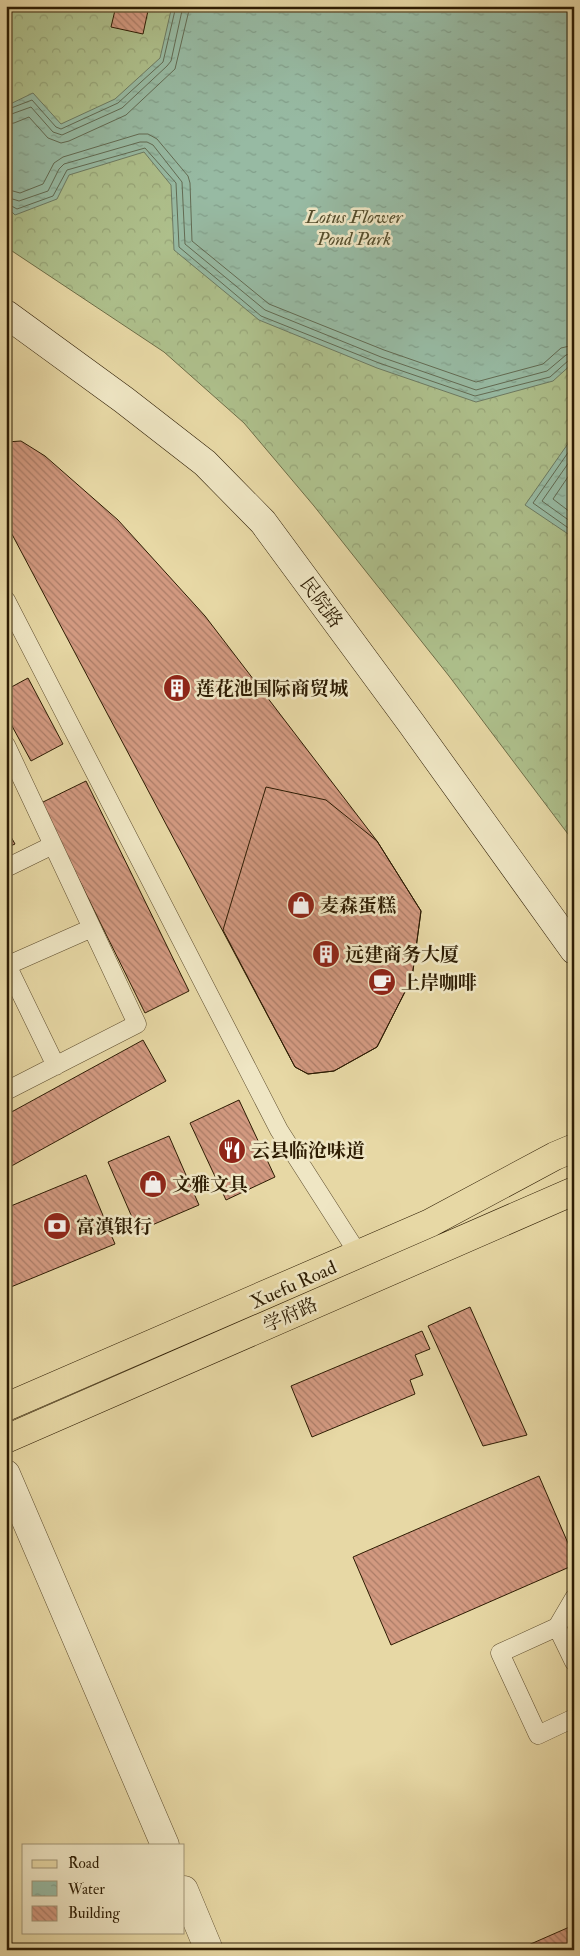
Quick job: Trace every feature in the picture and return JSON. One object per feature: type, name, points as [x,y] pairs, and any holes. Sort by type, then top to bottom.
[{"type":"main road","name":"民院路","points":[[8,318],[124,400],[205,462],[263,522],[411,723],[574,950]]},
{"type":"main road","name":"Xuefu Road","points":[[6,1407],[430,1223],[555,1156],[574,1148]]},
{"type":"main road","name":"学府路","points":[[6,1438],[574,1191]]},
{"type":"main road","points":[[6,1474],[164,1844]]},
{"type":"main road","points":[[185,1892],[209,1950]]},
{"type":"lane","points":[[6,600],[279,1130],[359,1255]]},
{"type":"lane","points":[[6,745],[11,770],[53,845],[137,1024],[6,1091]]},
{"type":"lane","points":[[6,868],[53,845]]},
{"type":"lane","points":[[56,1066],[7,964],[92,928]]},
{"type":"lane","points":[[574,1598],[557,1627],[500,1653],[538,1735],[574,1718]]},
{"type":"lane","points":[[557,1627],[574,1662]]},
{"type":"green space","name":"Lotus Flower Pond Park","points":[[12,6],[574,6],[574,842],[449,676],[314,506],[244,423],[164,352],[6,247],[6,14]]},
{"type":"water","points":[[172,6],[574,6],[574,362],[553,381],[476,402],[377,368],[259,320],[174,250],[171,185],[144,152],[69,175],[57,199],[15,215],[6,206],[6,106],[33,93],[61,124],[115,99],[160,58]]},
{"type":"water","points":[[574,435],[574,538],[525,505]]},
{"type":"building","points":[[116,6],[149,6],[143,34],[111,27]]},
{"type":"building","name":"莲花池国际商贸城","points":[[21,441],[45,456],[118,520],[205,616],[377,841],[421,911],[412,978],[377,1047],[334,1071],[308,1074],[295,1067],[6,523],[6,442]]},
{"type":"building","points":[[28,678],[63,744],[31,761],[6,715],[6,690]]},
{"type":"building","points":[[86,781],[189,991],[145,1013],[41,803]]},
{"type":"building","name":"远建商务大厦","points":[[266,787],[326,800],[377,841],[421,911],[412,978],[377,1047],[334,1071],[308,1074],[295,1067],[223,930]]},
{"type":"building","points":[[6,828],[15,844],[6,848]]},
{"type":"building","points":[[143,1040],[166,1081],[6,1169],[6,1115]]},
{"type":"building","name":"云县临沧味道","points":[[239,1100],[275,1177],[226,1200],[190,1123]]},
{"type":"building","name":"文雅文具","points":[[169,1136],[199,1205],[138,1231],[108,1162]]},
{"type":"building","name":"富滇银行","points":[[86,1175],[115,1244],[6,1289],[6,1208]]},
{"type":"building","points":[[470,1307],[527,1435],[483,1446],[428,1326]]},
{"type":"building","points":[[422,1331],[430,1349],[415,1355],[423,1375],[410,1380],[415,1394],[312,1437],[291,1386]]},
{"type":"building","points":[[539,1476],[574,1557],[574,1565],[391,1645],[353,1557]]},
{"type":"building","points":[[574,1925],[574,1950],[517,1950]]},
{"type":"place","name":"莲花池国际商贸城","points":[[177,688]]},
{"type":"place","name":"麦森蛋糕","points":[[301,905]]},
{"type":"place","name":"远建商务大厦","points":[[326,954]]},
{"type":"place","name":"上岸咖啡","points":[[382,982]]},
{"type":"place","name":"云县临沧味道","points":[[232,1150]]},
{"type":"place","name":"文雅文具","points":[[153,1184]]},
{"type":"place","name":"富滇银行","points":[[57,1226]]}]
